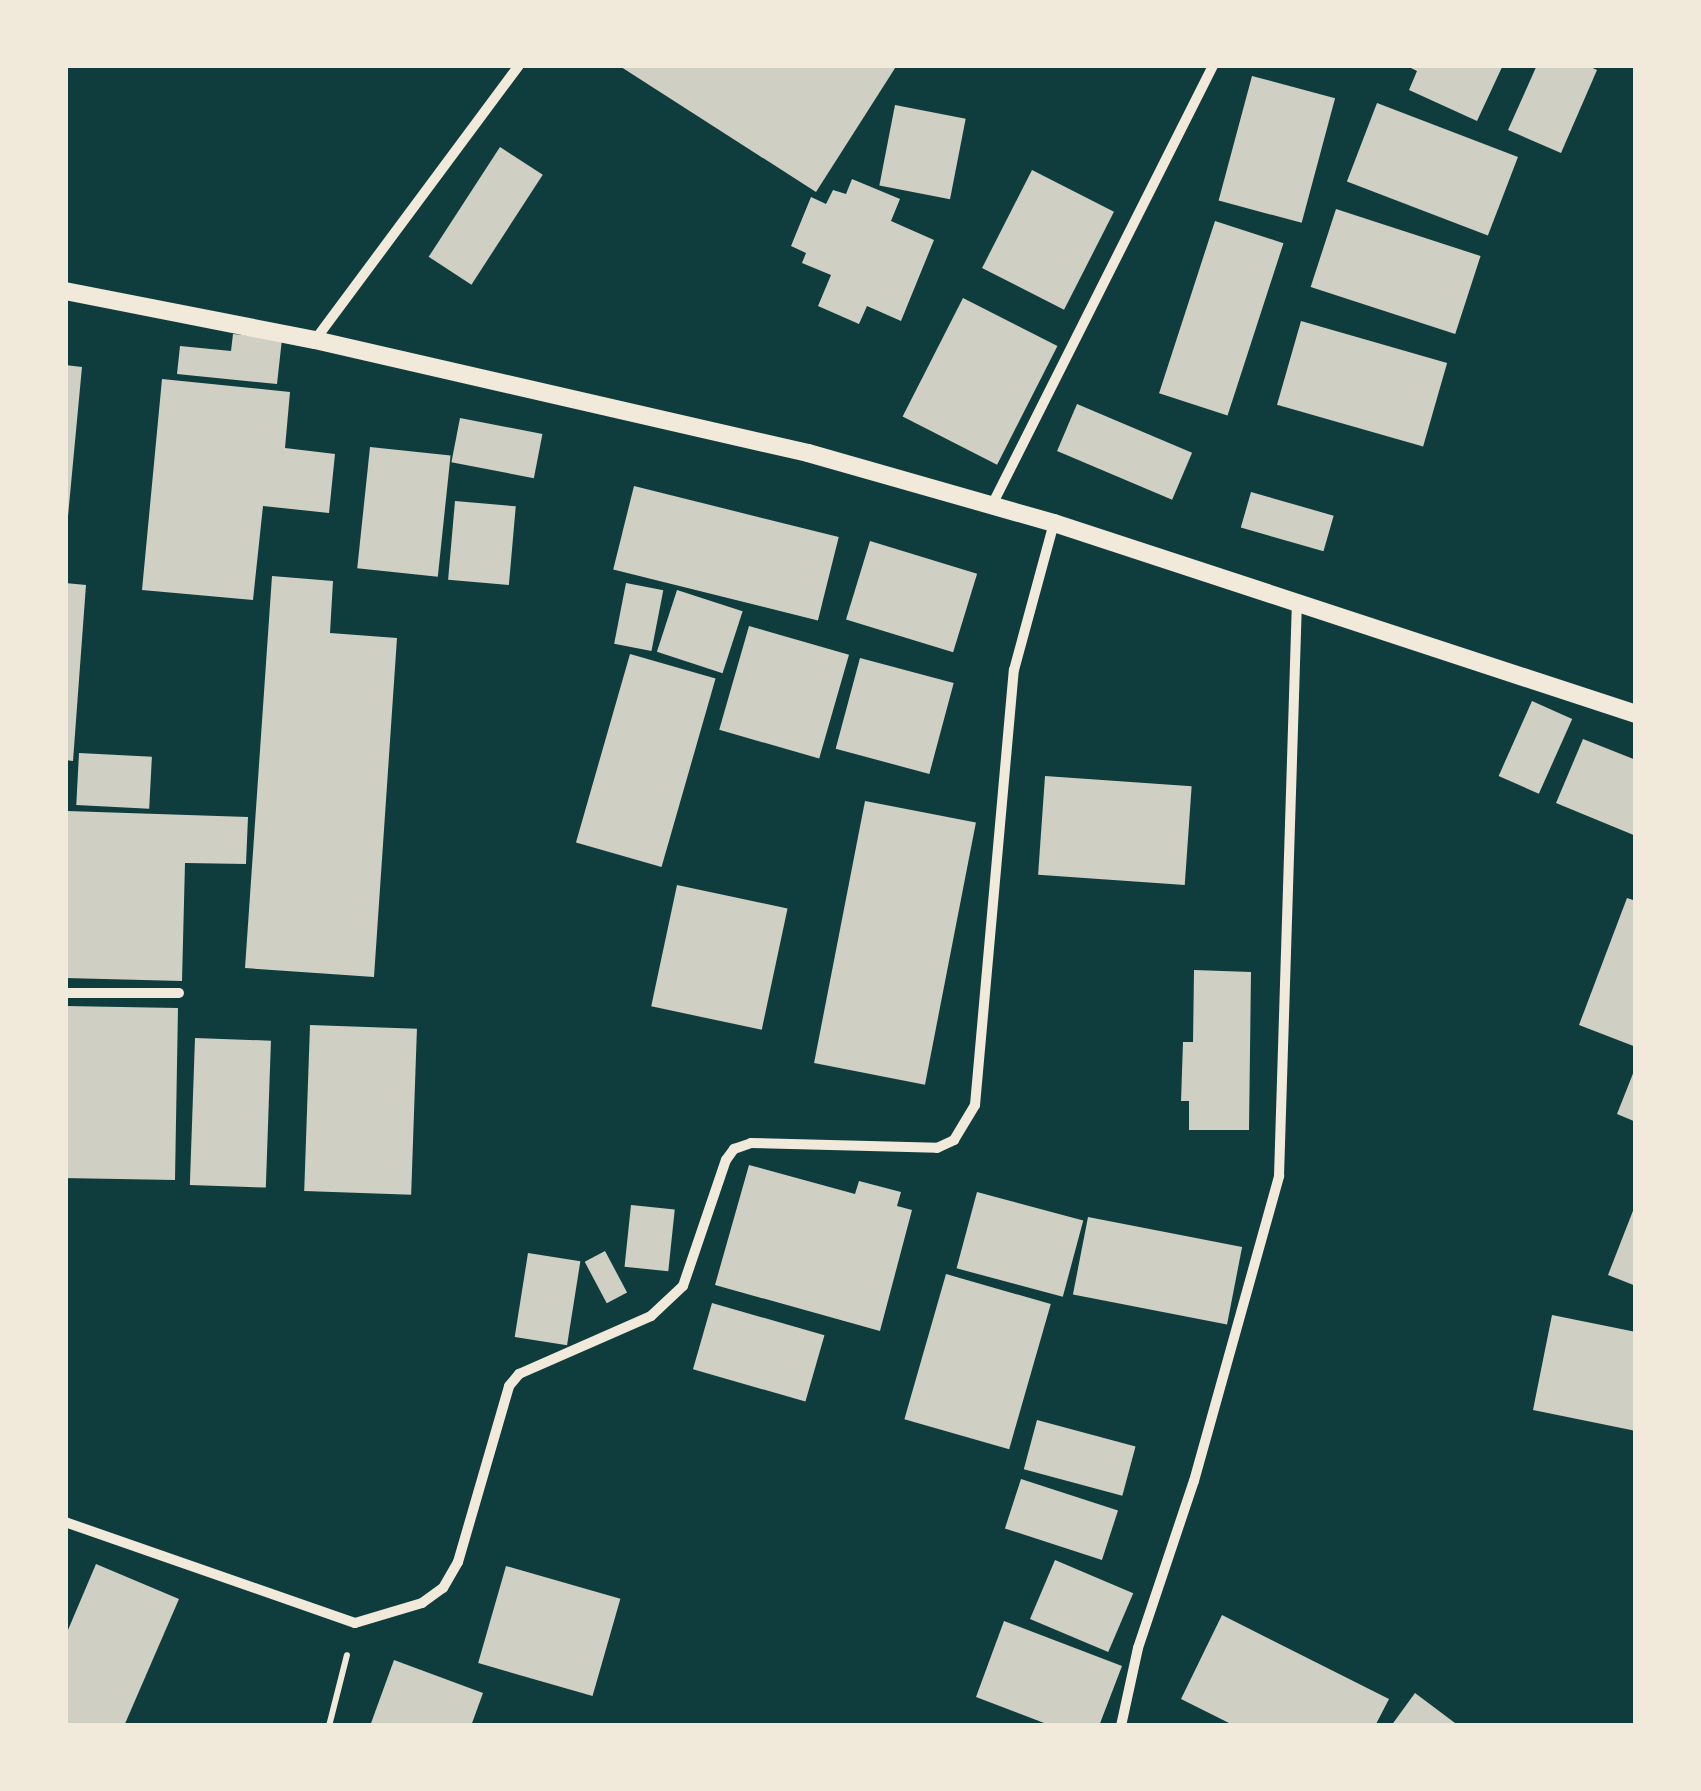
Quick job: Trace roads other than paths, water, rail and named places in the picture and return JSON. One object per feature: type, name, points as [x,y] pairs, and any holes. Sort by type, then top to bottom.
[{"type":"street","points":[[315,340],[519,65]]},
{"type":"street","points":[[992,505],[1213,65]]},
{"type":"street","points":[[65,291],[315,340],[808,453],[1054,524],[1636,714]]},
{"type":"street","points":[[65,1522],[355,1622],[422,1603],[443,1588],[458,1562],[510,1386],[519,1374],[651,1316],[683,1286],[726,1160],[734,1149],[751,1142],[937,1148],[954,1140],[975,1105],[1014,670],[1054,524]]},
{"type":"street","points":[[1121,1726],[1138,1648],[1194,1481],[1279,1176],[1297,601]]},
{"type":"street","points":[[65,993],[179,993]]}]
